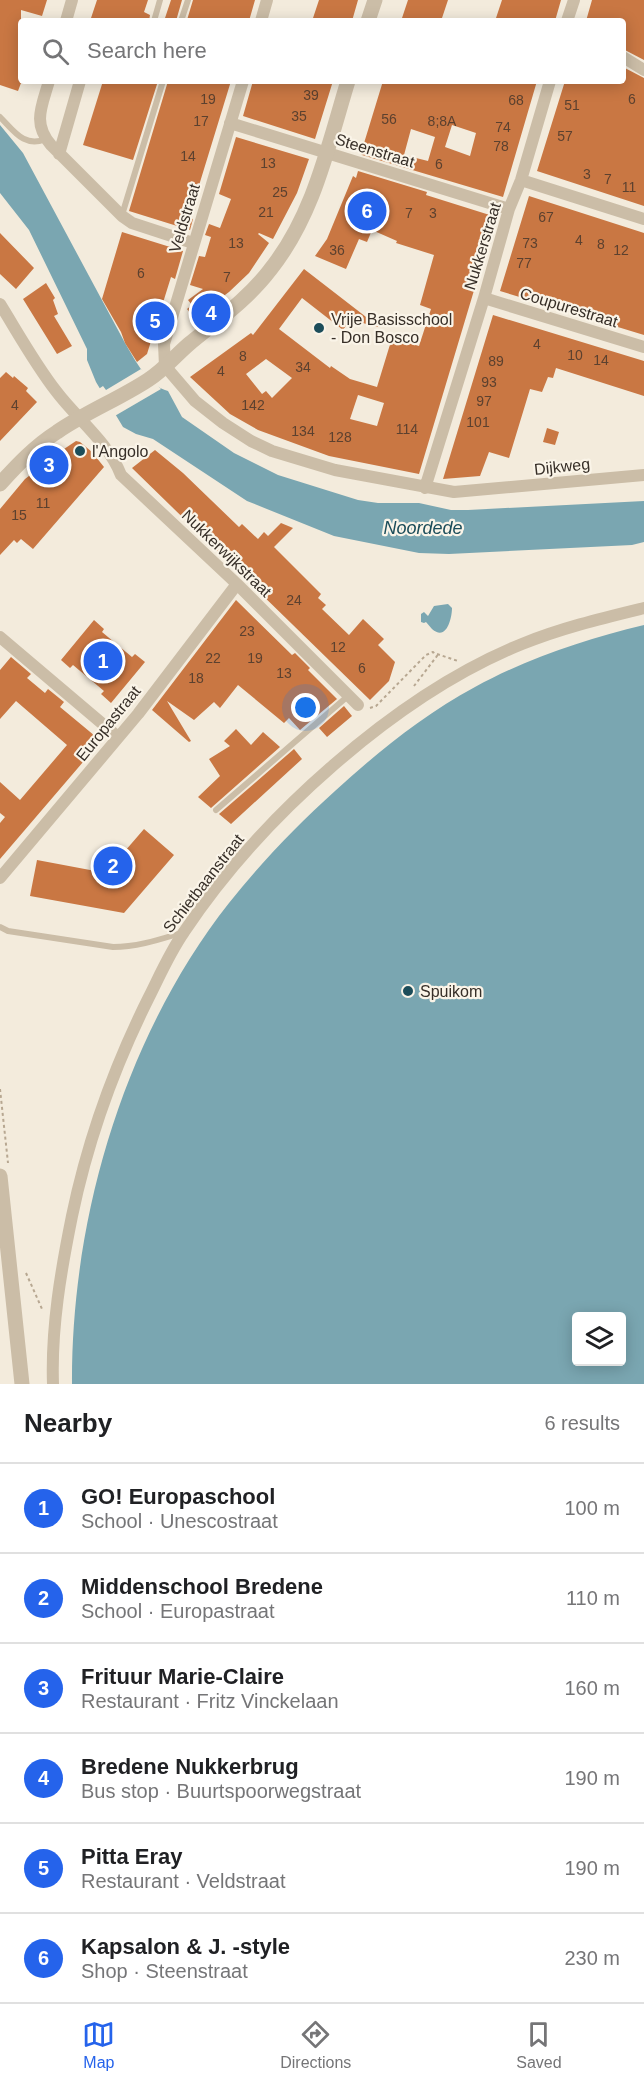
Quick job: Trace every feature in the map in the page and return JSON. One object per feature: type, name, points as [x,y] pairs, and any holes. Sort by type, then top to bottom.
[{"type":"street","points":[[67,18],[72,0]]},
{"type":"street","points":[[262,18],[267,0]]},
{"type":"street","points":[[369,18],[375,0]]},
{"type":"street","points":[[568,18],[574,0]]},
{"type":"street","points":[[626,59],[644,70]]},
{"type":"street","points":[[48,84],[39,124],[46,139],[59,154],[132,223],[193,243]]},
{"type":"street","points":[[59,154],[79,84]]},
{"type":"street","name":"Veldstraat","points":[[165,366],[164,344],[242,84]]},
{"type":"street","points":[[0,484],[44,441],[151,379],[241,302],[270,270],[304,216],[327,152],[347,84]]},
{"type":"street","name":"Nukkerstraat","points":[[425,488],[549,84]]},
{"type":"street","name":"Steenstraat","points":[[230,123],[509,209]]},
{"type":"street","points":[[521,180],[644,219]]},
{"type":"street","name":"Coupurestraat","points":[[484,298],[644,347]]},
{"type":"street","name":"Nukkerwijkstraat","points":[[0,304],[54,389],[106,448],[115,460],[121,475],[237,584],[358,705]]},
{"type":"street","points":[[165,366],[195,400],[251,441],[292,458],[335,470],[425,488]]},
{"type":"street","name":"Dijkweg","points":[[425,488],[446,492],[484,491],[644,475]]},
{"type":"street","name":"Europastraat","points":[[0,878],[118,737],[237,584]]},
{"type":"street","name":"Schietbaanstraat","points":[[53,1384],[55,1336],[79,1181],[111,1081],[134,1026],[183,932],[237,861],[317,780],[396,715],[474,667],[522,644],[571,627],[644,608]]},
{"type":"street","points":[[0,637],[118,737]]},
{"type":"street","points":[[0,1176],[4,1257],[22,1384]]},
{"type":"lane","points":[[155,18],[160,0]]},
{"type":"lane","points":[[182,18],[188,0]]},
{"type":"lane","points":[[122,216],[162,84]]},
{"type":"lane","points":[[0,117],[22,139],[32,143],[46,139]]},
{"type":"lane","points":[[216,810],[348,696]]},
{"type":"lane","points":[[0,927],[8,931],[112,947],[149,943],[183,932]]},
{"type":"path","points":[[358,705],[364,710],[376,706],[426,655],[433,652],[474,667]]},
{"type":"path","points":[[409,692],[433,663],[436,654]]},
{"type":"path","points":[[25,1271],[55,1336]]},
{"type":"water","name":"Noordede","points":[[0,125],[23,153],[125,343],[143,372],[154,384],[168,391],[182,417],[234,453],[278,475],[358,500],[378,503],[419,503],[451,510],[468,510],[644,501],[644,542],[632,545],[449,554],[419,553],[334,536],[247,501],[153,439],[123,427],[96,382],[87,360],[87,349],[29,230],[0,193]]},
{"type":"water","points":[[448,604],[452,612],[445,630],[437,632],[426,622],[421,622],[421,614],[424,612],[428,616],[434,606]]},
{"type":"water","name":"Spuikom","points":[[644,625],[644,1384],[72,1384],[74,1321],[81,1257],[94,1193],[111,1130],[133,1069],[160,1010],[192,955],[229,903],[293,831],[402,734],[456,698],[495,677],[579,643]]},
{"type":"pier","points":[[141,369],[161,389],[113,417],[97,390],[103,386],[106,390]]},
{"type":"building","points":[[0,0],[47,0],[42,16],[21,10],[21,18],[18,18],[18,84],[21,84],[18,91],[0,85]]},
{"type":"building","points":[[97,0],[148,0],[144,12],[150,15],[150,18],[91,18]]},
{"type":"building","points":[[171,0],[182,0],[177,18],[165,18]]},
{"type":"building","points":[[193,0],[255,0],[250,18],[188,18]]},
{"type":"building","points":[[319,0],[358,0],[353,18],[313,18]]},
{"type":"building","points":[[408,0],[448,0],[442,18],[402,18]]},
{"type":"building","points":[[502,0],[561,0],[556,18],[496,18]]},
{"type":"building","points":[[592,0],[644,0],[644,60],[626,51],[626,18],[587,18]]},
{"type":"building","points":[[626,69],[644,78],[644,206],[537,171],[564,84],[626,84]]},
{"type":"building","points":[[102,84],[157,84],[133,160],[83,145]]},
{"type":"building","points":[[167,84],[230,84],[189,218],[193,219],[190,230],[129,211]]},
{"type":"building","points":[[252,84],[332,84],[315,139],[243,116]]},
{"type":"building","points":[[382,84],[536,84],[503,197],[362,155]],"holes":[[[452,125],[476,133],[470,156],[445,147]],[[411,129],[435,137],[428,161],[404,155]]]},
{"type":"building","points":[[236,137],[309,159],[297,193],[273,239],[258,234],[269,243],[249,273],[229,292],[194,318],[187,309],[192,305],[188,300],[203,289],[190,285],[199,256],[205,257],[211,237],[205,235],[209,224],[220,228],[231,199],[219,194]]},
{"type":"building","points":[[358,171],[427,192],[426,195],[496,217],[419,474],[329,456],[258,430],[230,414],[190,377],[251,333],[253,335],[304,269],[379,327],[350,320],[343,330],[302,298],[279,329],[330,368],[331,366],[350,379],[377,387],[392,338],[419,346],[431,309],[420,305],[434,255],[396,243],[397,241],[372,230],[367,242],[359,239],[346,269],[315,256],[327,239],[353,176],[356,178]],"holes":[[[266,359],[292,378],[272,398],[266,391],[262,394],[246,374]],[[358,395],[384,403],[377,426],[350,419]]]},
{"type":"building","points":[[529,196],[644,233],[644,335],[500,291]]},
{"type":"building","points":[[122,232],[183,251],[175,279],[171,277],[147,354],[137,362],[102,299]]},
{"type":"building","points":[[0,233],[34,268],[16,289],[0,274]]},
{"type":"building","points":[[46,283],[55,298],[53,300],[58,314],[54,316],[72,346],[57,354],[23,299]]},
{"type":"building","points":[[493,315],[644,361],[644,396],[556,368],[553,378],[548,377],[542,392],[530,389],[509,458],[489,452],[480,476],[443,479]]},
{"type":"building","points":[[6,372],[28,388],[26,391],[37,402],[0,441],[0,378]]},
{"type":"building","points":[[547,428],[559,432],[555,445],[543,442]]},
{"type":"building","points":[[76,441],[92,452],[104,467],[33,549],[21,539],[17,543],[14,540],[0,555],[0,509],[25,479]]},
{"type":"building","points":[[155,450],[183,473],[239,527],[242,524],[258,539],[264,532],[268,536],[281,523],[293,528],[274,547],[321,594],[318,598],[326,605],[322,609],[349,635],[363,619],[384,639],[378,645],[395,662],[389,681],[370,700],[132,468]]},
{"type":"building","points":[[236,600],[292,655],[295,653],[310,668],[308,670],[337,699],[300,730],[289,718],[284,723],[238,685],[220,708],[214,702],[194,720],[167,701],[191,741],[189,742],[152,710]]},
{"type":"building","points":[[94,620],[104,629],[102,632],[132,657],[135,654],[145,662],[111,703],[101,694],[104,691],[73,665],[70,668],[61,660]]},
{"type":"building","points":[[11,657],[31,674],[27,678],[45,693],[48,689],[64,702],[60,707],[101,741],[0,859],[0,823],[5,817],[0,813],[0,782],[20,800],[67,745],[16,701],[0,719],[0,670]]},
{"type":"building","points":[[344,706],[352,716],[327,737],[319,728]]},
{"type":"building","points":[[236,729],[251,745],[263,732],[280,747],[211,808],[198,797],[220,776],[209,759],[230,746],[224,741]]},
{"type":"building","points":[[294,749],[302,759],[231,824],[219,814]]},
{"type":"building","points":[[144,829],[174,855],[124,913],[30,896],[37,860],[106,873]]},
{"type":"place","name":"Kapsalon & J. -style","points":[[367,211]]},
{"type":"place","name":"Bredene Nukkerbrug","points":[[211,313]]},
{"type":"place","name":"Pitta Eray","points":[[155,321]]},
{"type":"place","name":"Vrije Basisschool - Don Bosco","points":[[319,328]]},
{"type":"place","name":"l'Angolo","points":[[80,451]]},
{"type":"place","name":"Frituur Marie-Claire","points":[[49,465]]},
{"type":"place","name":"GO! Europaschool","points":[[103,661]]},
{"type":"place","name":"Middenschool Bredene","points":[[113,866]]},
{"type":"place","name":"Spuikom","points":[[408,991]]}]
